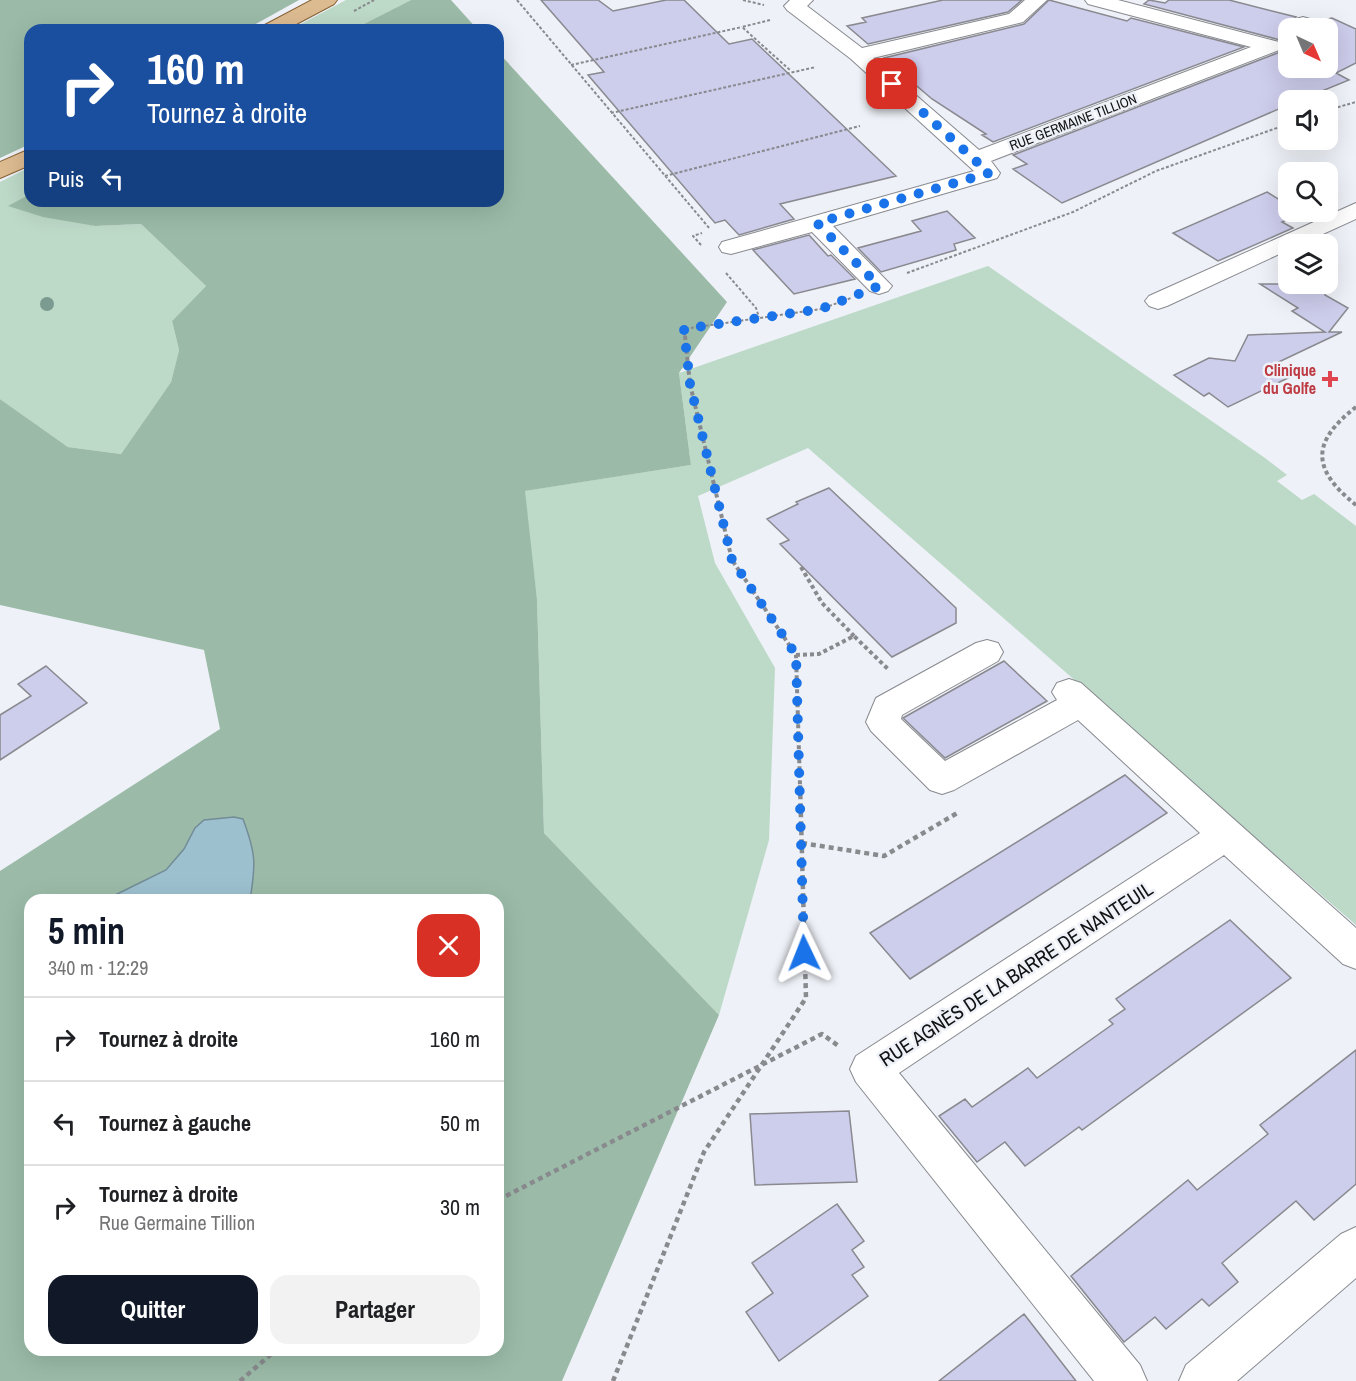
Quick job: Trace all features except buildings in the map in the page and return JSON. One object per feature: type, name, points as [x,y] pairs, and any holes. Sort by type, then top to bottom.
[{"type":"main road","points":[[281,24],[327,0]]},
{"type":"main road","points":[[0,171],[24,159]]},
{"type":"street","points":[[731,247],[989,173],[858,55],[794,6],[803,0]]},
{"type":"street","points":[[858,55],[1016,18],[1037,0]]},
{"type":"street","name":"RUE GERMAINE TILLION","points":[[1095,0],[1278,42]]},
{"type":"street","name":"RUE GERMAINE TILLION","points":[[976,159],[1278,43]]},
{"type":"street","points":[[1158,301],[1356,210]]},
{"type":"street","points":[[817,223],[879,286]]},
{"type":"street","points":[[987,652],[888,707],[883,722],[942,780],[1075,697],[1356,952]]},
{"type":"street","name":"RUE AGNÈS DE LA BARRE DE NANTEUIL","points":[[1124,1381],[870,1069],[1226,835]]},
{"type":"street","points":[[1202,1381],[1356,1249]]},
{"type":"path","points":[[517,0],[711,230],[693,236],[704,248]]},
{"type":"path","points":[[571,65],[742,27]]},
{"type":"path","points":[[611,113],[816,67]]},
{"type":"path","points":[[1338,107],[1356,102]]},
{"type":"path","points":[[665,176],[860,126]]},
{"type":"path","points":[[613,1381],[704,1152],[806,998],[796,655],[732,560],[690,384],[684,329],[821,309],[879,286],[890,279],[1073,213],[1156,171],[1278,128]]},
{"type":"path","points":[[726,272],[756,308],[759,317]]},
{"type":"path","points":[[1356,407],[1334,425],[1321,449],[1321,464],[1342,494],[1356,505]]},
{"type":"path","points":[[801,567],[822,603],[913,693]]},
{"type":"path","points":[[796,655],[819,654],[854,636]]},
{"type":"path","points":[[504,1197],[822,1035],[870,1069]]},
{"type":"path","points":[[240,1381],[269,1356]]},
{"type":"green space","points":[[0,0],[299,0],[256,24],[24,24],[24,147],[0,158]]},
{"type":"green space","points":[[346,0],[411,0],[364,24],[301,24]]},
{"type":"green space","points":[[411,0],[451,0],[473,24],[364,24]]},
{"type":"green space","points":[[504,59],[727,302],[679,373],[691,465],[525,491],[537,599],[544,833],[719,1015],[562,1381],[0,1381],[0,871],[220,729],[204,650],[0,605],[0,399],[68,447],[121,454],[171,382],[179,350],[172,321],[206,286],[141,224],[95,226],[43,217],[8,206],[24,197],[24,207],[504,207]]},
{"type":"green space","points":[[24,170],[24,197],[9,206],[95,226],[141,224],[206,286],[172,321],[179,350],[171,382],[121,454],[68,447],[0,399],[0,182]]},
{"type":"green space","points":[[988,266],[1265,458],[1287,475],[1277,481],[1302,500],[1314,494],[1356,526],[1356,925],[808,448],[698,496],[715,563],[775,668],[769,840],[719,1015],[544,833],[537,599],[524,491],[691,465],[679,373]]},
{"type":"water","points":[[234,817],[243,819],[253,850],[254,867],[251,894],[117,894],[166,870],[184,849],[195,828],[204,820]]},
{"type":"place","name":"Clinique du Golfe","points":[[1330,379]]},
{"type":"route","points":[[804,953],[796,655],[732,560],[690,384],[684,329],[821,309],[879,286],[817,223],[989,173],[892,84]]}]
